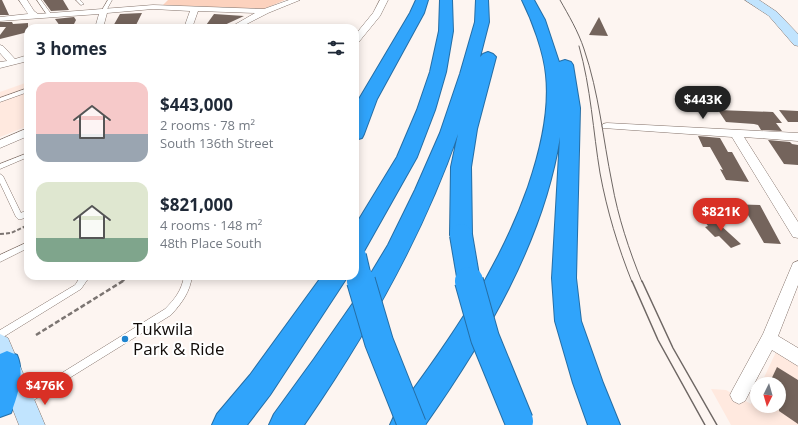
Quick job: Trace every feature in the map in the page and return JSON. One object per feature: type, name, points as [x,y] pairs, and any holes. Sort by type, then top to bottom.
[{"type":"highway","points":[[359,123],[368,99],[417,13],[422,0]]},
{"type":"highway","points":[[359,239],[407,157],[426,110],[438,72],[446,31],[446,0]]},
{"type":"highway","points":[[285,425],[316,383],[382,276],[426,190],[446,142],[478,41],[482,22],[482,0]]},
{"type":"highway","points":[[495,0],[496,24],[468,129],[461,167],[461,235],[467,270],[477,311],[497,370],[520,423]]},
{"type":"highway","points":[[406,425],[460,347],[496,287],[527,221],[543,172],[553,124],[554,74],[538,18],[528,0]]},
{"type":"highway","points":[[537,0],[546,13],[561,53],[566,71],[571,108],[564,278],[568,321],[588,383],[604,425]]},
{"type":"highway","points":[[359,272],[374,331],[390,374],[412,425]]},
{"type":"highway","points":[[228,425],[260,384],[333,280]]},
{"type":"highway","points":[[4,355],[4,391],[18,410]]},
{"type":"street","points":[[23,0],[31,13],[36,16]]},
{"type":"street","points":[[155,7],[162,0]]},
{"type":"street","points":[[241,24],[265,11],[296,0]]},
{"type":"street","points":[[359,36],[377,14],[384,0]]},
{"type":"street","points":[[751,0],[773,14],[798,42]]},
{"type":"street","points":[[0,19],[155,7],[265,11]]},
{"type":"street","points":[[189,24],[195,9]]},
{"type":"street","points":[[100,24],[104,10]]},
{"type":"street","points":[[0,48],[12,61]]},
{"type":"street","points":[[0,65],[24,59]]},
{"type":"street","points":[[607,126],[798,137]]},
{"type":"street","points":[[1,142],[24,133]]},
{"type":"street","points":[[736,134],[798,233]]},
{"type":"street","points":[[739,396],[769,339],[798,267]]},
{"type":"street","points":[[769,339],[798,358]]},
{"type":"lane","points":[[39,0],[50,15]]},
{"type":"lane","points":[[78,0],[82,4]]},
{"type":"lane","points":[[104,10],[110,0]]},
{"type":"lane","points":[[0,100],[24,91]]},
{"type":"lane","points":[[0,167],[24,157]]},
{"type":"lane","points":[[0,176],[20,217],[24,214]]},
{"type":"lane","points":[[0,259],[24,247]]},
{"type":"lane","points":[[0,335],[78,287],[83,280]]},
{"type":"lane","points":[[18,410],[168,312],[179,301],[187,286],[188,280]]},
{"type":"path","points":[[0,234],[7,235],[24,227]]},
{"type":"path","points":[[36,335],[125,280]]},
{"type":"shaded area","points":[[168,0],[285,0],[264,9],[163,5]]},
{"type":"shaded area","points":[[24,83],[24,128],[0,137],[0,92]]},
{"type":"shaded area","points":[[776,352],[798,366],[798,425],[731,425],[711,389],[726,390],[750,403],[750,413],[786,413],[786,377],[764,377]]},
{"type":"building","points":[[0,0],[2,0],[9,15],[0,15]]},
{"type":"building","points":[[43,0],[63,0],[69,10],[51,11]]},
{"type":"building","points":[[142,13],[136,24],[114,24],[120,14]]},
{"type":"building","points":[[214,14],[244,16],[227,24],[207,24]]},
{"type":"building","points":[[74,17],[76,20],[74,24],[59,24],[55,19]]},
{"type":"building","points":[[599,17],[608,36],[589,35]]},
{"type":"building","points":[[0,22],[12,22],[13,24],[28,23],[24,24],[24,33],[0,39],[0,35],[6,27],[0,27]]},
{"type":"building","points":[[718,110],[773,112],[782,123],[776,123],[782,131],[761,130],[758,125],[754,124],[726,122]]},
{"type":"building","points":[[779,110],[798,111],[798,122],[788,122]]},
{"type":"building","points":[[698,136],[720,138],[728,152],[732,152],[749,182],[726,180],[720,169],[723,170],[710,147],[703,147]]},
{"type":"building","points":[[768,140],[790,142],[798,145],[798,165],[784,164]]},
{"type":"building","points":[[727,204],[760,205],[781,244],[764,243],[748,215],[733,215]]},
{"type":"building","points":[[710,215],[741,244],[731,248],[719,236],[715,237],[705,227],[708,226],[704,221]]},
{"type":"building","points":[[777,367],[798,380],[798,424],[782,413],[786,413],[786,377],[772,377]]},
{"type":"tram line","points":[[560,0],[579,36],[589,66],[597,99],[614,196],[628,246],[642,282]]},
{"type":"tram line","points":[[579,46],[589,94],[600,173],[606,201],[613,229],[632,282]]},
{"type":"tram line","points":[[632,281],[658,340],[705,425]]},
{"type":"tram line","points":[[642,281],[673,348],[717,425]]},
{"type":"place","name":"Tukwila Park & Ride","points":[[125,339]]}]
